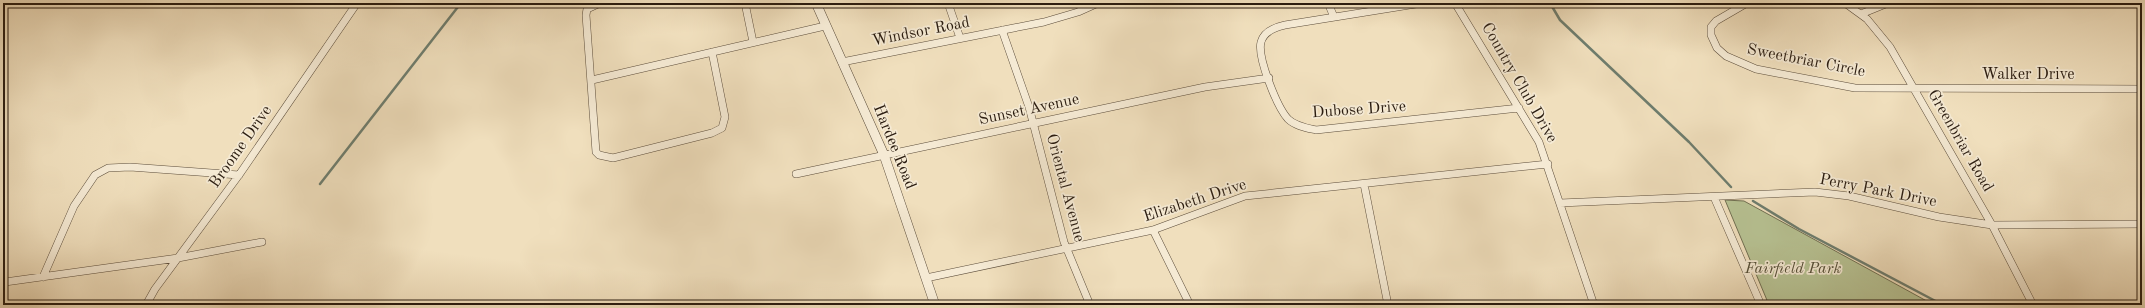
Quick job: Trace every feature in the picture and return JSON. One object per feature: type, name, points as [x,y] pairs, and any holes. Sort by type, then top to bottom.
[{"type":"street","points":[[3,4],[8,3]]},
{"type":"street","name":"Broome Drive","points":[[146,305],[178,258],[239,175],[357,3]]},
{"type":"street","points":[[600,3],[588,9],[586,14],[592,80],[596,152],[605,158],[614,158],[712,133],[721,129],[725,123],[725,117],[712,52]]},
{"type":"street","points":[[745,3],[753,42]]},
{"type":"street","name":"Hardee Road","points":[[816,3],[884,155],[935,305]]},
{"type":"street","points":[[948,3],[960,38]]},
{"type":"street","name":"Windsor Road","points":[[842,62],[1059,18],[1098,3]]},
{"type":"street","points":[[1328,3],[1334,17]]},
{"type":"street","name":"Dubose Drive","points":[[1422,3],[1276,27],[1265,35],[1260,46],[1260,52],[1284,114],[1295,124],[1316,130],[1519,108]]},
{"type":"street","name":"Country Club Drive","points":[[1456,3],[1539,142],[1548,164],[1594,305]]},
{"type":"street","name":"Sweetbriar Circle","points":[[1748,3],[1716,21],[1711,31],[1712,39],[1717,48],[1737,62],[1756,68],[1855,88],[1914,88]]},
{"type":"street","name":"Greenbriar Road","points":[[1845,3],[1861,14],[1886,42],[1992,225],[2033,305]]},
{"type":"street","points":[[1861,14],[1888,3]]},
{"type":"street","points":[[592,80],[825,26]]},
{"type":"street","name":"Oriental Avenue","points":[[1002,30],[1034,123],[1066,250],[1090,305]]},
{"type":"street","name":"Sunset Avenue","points":[[796,174],[1205,87],[1270,78]]},
{"type":"street","name":"Walker Drive","points":[[1914,88],[2142,89]]},
{"type":"street","name":"Elizabeth Drive","points":[[926,278],[1066,250],[1153,230],[1245,196],[1548,164]]},
{"type":"street","points":[[44,277],[74,206],[92,179],[108,168],[130,167],[239,175]]},
{"type":"street","points":[[1364,184],[1388,305]]},
{"type":"street","name":"Perry Park Drive","points":[[1560,203],[1821,192],[1849,196],[1939,217],[1992,225],[2142,224]]},
{"type":"street","points":[[1714,197],[1761,305]]},
{"type":"street","points":[[1153,230],[1190,305]]},
{"type":"street","points":[[5,282],[178,258],[262,242]]},
{"type":"green space","name":"Fairfield Park","points":[[1725,200],[1744,201],[1934,305],[1769,305]]},
{"type":"waterway","points":[[320,184],[461,3]]},
{"type":"waterway","points":[[1550,3],[1560,20],[1689,142],[1731,187]]},
{"type":"waterway","points":[[1753,201],[1799,229],[1943,305]]}]
